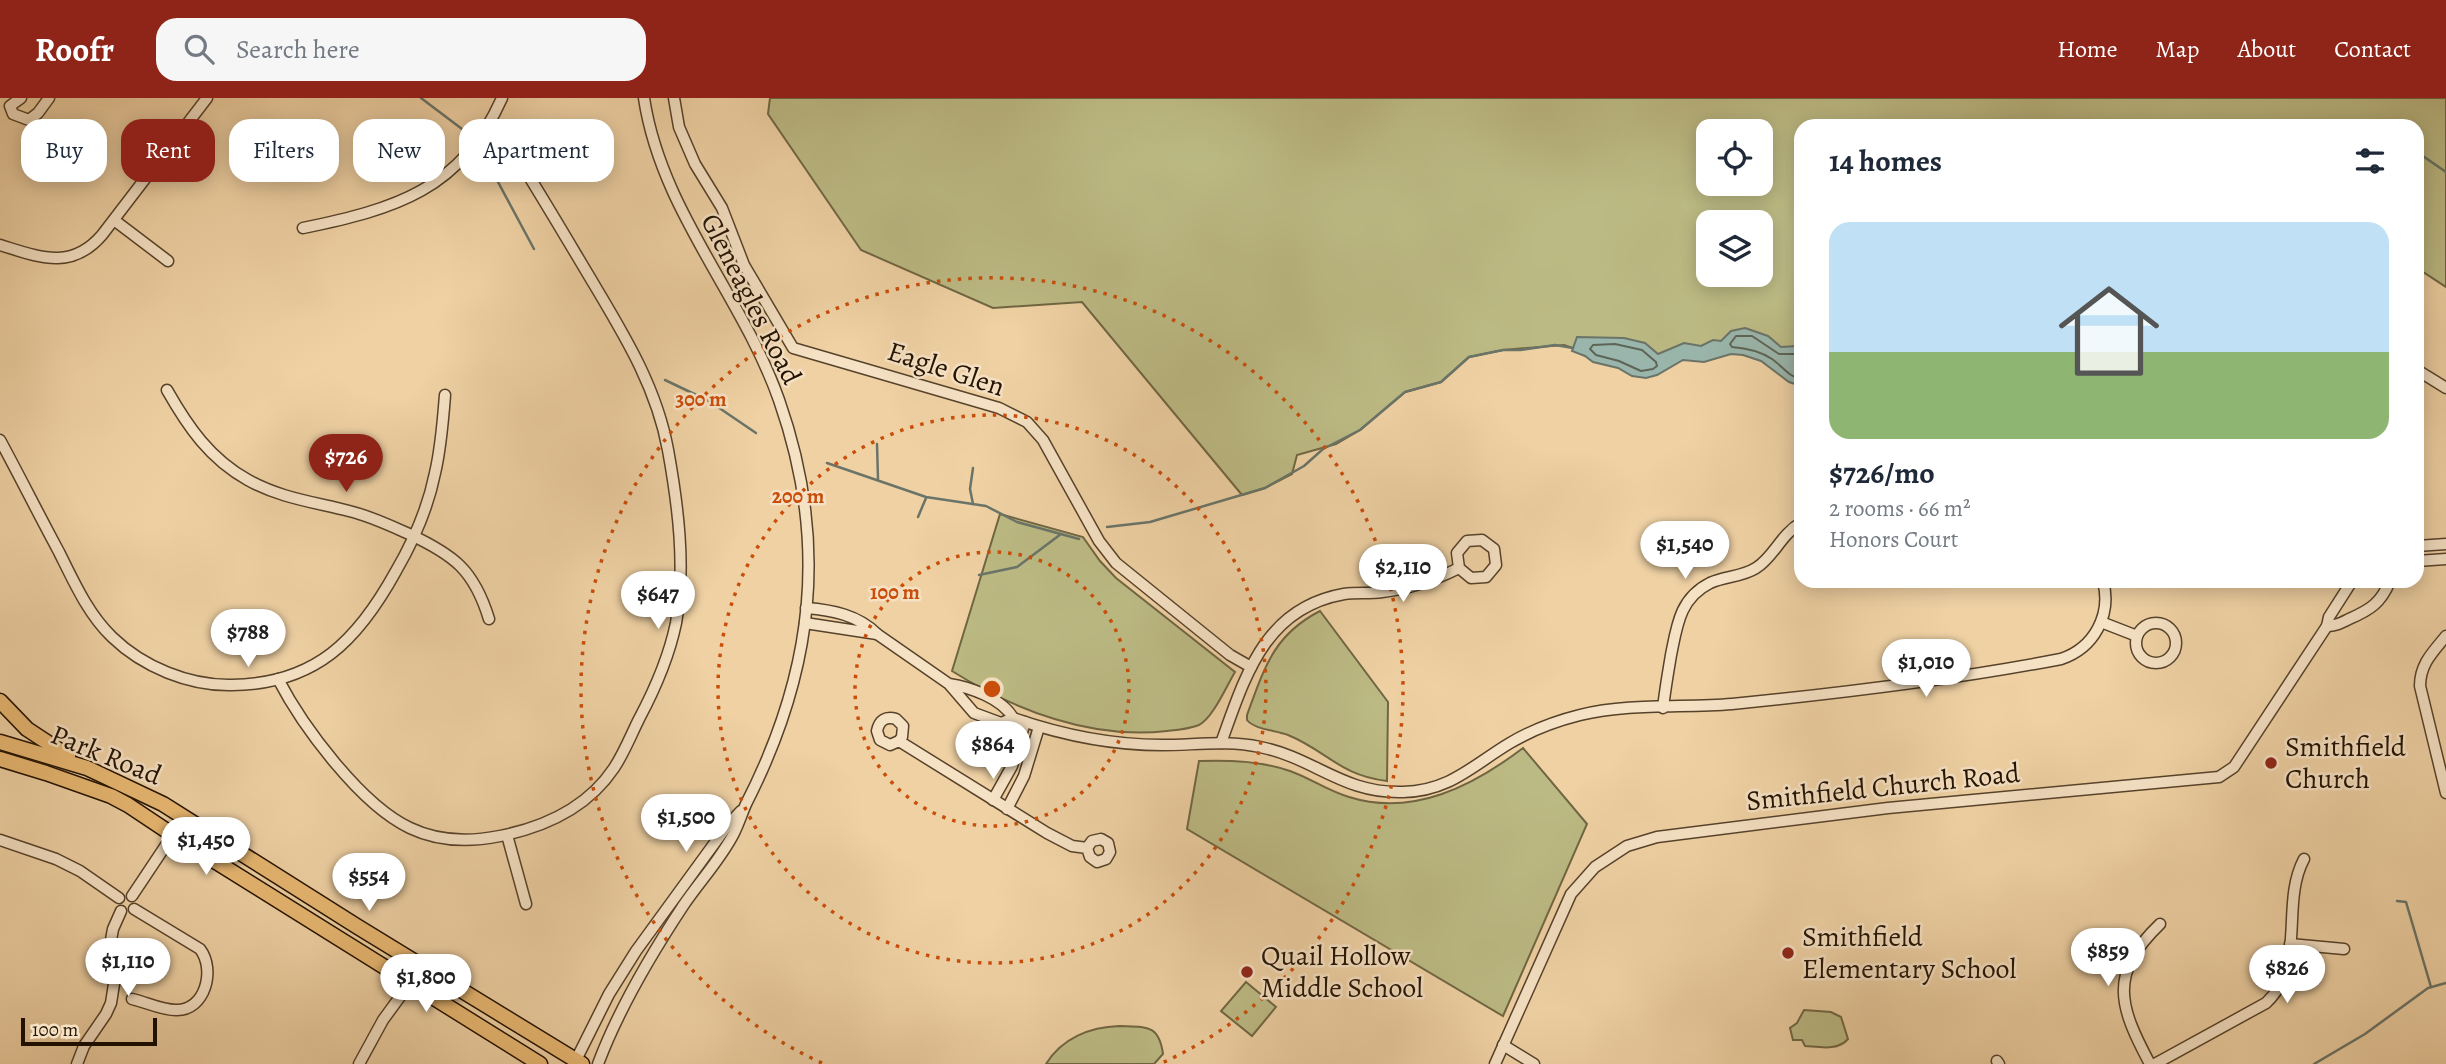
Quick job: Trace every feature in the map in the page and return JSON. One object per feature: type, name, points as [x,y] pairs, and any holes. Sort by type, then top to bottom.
[{"type":"main road","points":[[0,701],[27,729],[87,768]]},
{"type":"main road","points":[[0,744],[3,760]]},
{"type":"main road","name":"Park Road","points":[[0,744],[87,768],[139,792],[578,1063]]},
{"type":"main road","name":"Park Road","points":[[3,760],[46,772],[128,805],[540,1064]]},
{"type":"street","points":[[20,98],[10,106],[13,114],[29,120],[49,98]]},
{"type":"street","points":[[0,246],[40,257],[65,258],[95,243],[207,98]]},
{"type":"street","points":[[492,119],[502,98]]},
{"type":"street","name":"Gleneagles Road","points":[[598,1064],[611,1030],[653,954],[734,833],[767,761],[783,722],[798,669],[805,623],[809,554],[804,503],[794,450],[780,403],[753,341],[684,219],[653,137],[645,98]]},
{"type":"street","name":"Eagle Glen","points":[[674,98],[679,127],[695,164],[723,208],[744,265],[793,348],[999,408],[1027,422],[1043,440],[1099,541],[1116,563],[1230,655],[1251,667]]},
{"type":"street","points":[[303,228],[376,211],[430,188],[459,164]]},
{"type":"street","points":[[278,680],[302,722],[360,790],[391,818],[421,833],[466,841],[507,835],[541,824],[575,808],[599,787],[616,765],[653,694],[672,640],[680,593],[680,550],[667,446],[656,405],[641,367],[532,182]]},
{"type":"street","points":[[114,220],[168,261]]},
{"type":"street","points":[[2424,374],[2446,388]]},
{"type":"street","points":[[167,390],[185,422],[202,443],[222,462],[248,480],[285,496],[365,515],[447,553],[464,568],[477,587],[489,619]]},
{"type":"street","points":[[0,440],[90,610],[103,627],[123,646],[148,663],[189,680],[246,685],[278,680],[327,657],[360,627],[380,601],[414,537],[435,474],[445,395]]},
{"type":"street","points":[[1663,708],[1676,625],[1689,600],[1710,584],[1740,575],[1765,562],[1794,528]]},
{"type":"street","points":[[2424,546],[2446,544]]},
{"type":"street","points":[[2424,561],[2446,559]]},
{"type":"street","points":[[1221,743],[1251,667],[1269,637],[1281,624],[1310,604],[1346,594],[1405,588],[1459,568]]},
{"type":"street","points":[[806,608],[828,610],[867,624],[877,634],[949,684],[974,713],[1001,723],[1013,718],[1088,740],[1129,744],[1241,744],[1281,752],[1354,786],[1386,792],[1405,792],[1448,783],[1510,743],[1553,723],[1607,710],[1724,704],[1884,688],[2061,659],[2088,643],[2101,622],[2106,606],[2104,588]]},
{"type":"street","name":"Smithfield Church Road","points":[[1500,1062],[1503,1045],[1572,894],[1595,867],[1616,852],[1657,837],[1779,821],[2219,777],[2234,767],[2327,626],[2329,617],[2348,588]]},
{"type":"street","points":[[2327,626],[2334,626],[2370,610],[2386,588]]},
{"type":"street","points":[[2101,622],[2137,636]]},
{"type":"street","points":[[805,623],[877,634]]},
{"type":"street","points":[[2446,636],[2420,674],[2446,793]]},
{"type":"street","points":[[949,684],[965,687],[1008,709],[1013,718]]},
{"type":"street","points":[[993,800],[1012,766],[1025,722]]},
{"type":"street","points":[[1007,809],[1024,776],[1040,727]]},
{"type":"street","points":[[899,741],[1072,846],[1087,848]]},
{"type":"street","name":"Gleneagles Road","points":[[578,1063],[609,994],[636,951],[727,826],[745,806]]},
{"type":"street","points":[[132,896],[184,818]]},
{"type":"street","points":[[507,835],[526,904]]},
{"type":"street","points":[[0,840],[56,859],[80,871],[119,898]]},
{"type":"street","points":[[2160,924],[2136,951],[2124,983],[2127,1018],[2152,1064],[2266,1003],[2278,990],[2285,978],[2295,882],[2304,859]]},
{"type":"street","points":[[132,896],[136,902],[134,909],[128,913],[121,911],[119,898],[132,896]]},
{"type":"street","points":[[132,999],[176,1010],[184,1009],[192,1004],[205,988],[209,975],[205,956],[200,949],[134,909]]},
{"type":"street","points":[[76,1064],[84,1045],[111,1003],[114,985],[111,940],[121,911]]},
{"type":"street","points":[[2290,944],[2344,948]]},
{"type":"street","points":[[359,1064],[383,1020],[410,984]]},
{"type":"street","points":[[1503,1045],[1534,1064]]},
{"type":"shaded area","points":[[770,98],[2446,98],[2446,287],[2424,273],[2424,119],[1794,119],[1794,376],[1754,347],[1673,357],[1646,373],[1564,345],[1503,350],[1469,357],[1441,382],[1405,392],[1360,430],[1336,444],[1297,455],[1292,474],[1265,488],[1242,495],[1082,302],[993,308],[861,250],[768,114]]},
{"type":"shaded area","points":[[1000,514],[1083,537],[1116,578],[1235,672],[1204,721],[1183,729],[1139,733],[1082,726],[1055,719],[1001,698],[952,671]]},
{"type":"shaded area","points":[[1320,611],[1388,702],[1387,781],[1357,774],[1301,741],[1255,726],[1247,720],[1272,655],[1291,631]]},
{"type":"shaded area","points":[[1523,748],[1587,824],[1503,1016],[1187,829],[1199,761],[1268,765],[1297,774],[1349,797],[1396,803],[1419,800],[1463,785]]},
{"type":"shaded area","points":[[1246,982],[1276,1007],[1252,1036],[1221,1011]]},
{"type":"shaded area","points":[[1804,1010],[1831,1012],[1841,1017],[1848,1039],[1839,1045],[1828,1047],[1805,1046],[1802,1040],[1793,1040],[1790,1028],[1797,1023]]},
{"type":"shaded area","points":[[1119,1026],[1150,1029],[1158,1037],[1163,1054],[1154,1064],[1046,1064],[1068,1041],[1087,1032]]},
{"type":"water","points":[[1745,328],[1768,336],[1781,347],[1794,346],[1794,384],[1761,361],[1743,355],[1731,354],[1704,362],[1683,360],[1657,375],[1646,378],[1632,376],[1618,368],[1593,362],[1572,351],[1577,337],[1624,338],[1645,343],[1658,354],[1684,343],[1701,346],[1713,340],[1721,341],[1731,331]]},
{"type":"waterway","points":[[421,98],[459,127]]},
{"type":"waterway","points":[[2424,157],[2446,172]]},
{"type":"waterway","points":[[498,182],[534,249]]},
{"type":"waterway","points":[[1107,527],[1150,522],[1265,488],[1304,466],[1323,449],[1360,430],[1405,392],[1441,382],[1469,357],[1503,350],[1555,345],[1573,348]]},
{"type":"waterway","points":[[665,380],[709,401],[756,433]]},
{"type":"waterway","points":[[877,444],[878,479]]},
{"type":"waterway","points":[[827,463],[926,497],[986,506],[1017,522],[1079,539]]},
{"type":"waterway","points":[[973,468],[970,489],[973,504]]},
{"type":"waterway","points":[[918,517],[926,498]]},
{"type":"waterway","points":[[979,575],[1017,567],[1061,534]]},
{"type":"waterway","points":[[2397,901],[2406,902],[2431,987]]},
{"type":"waterway","points":[[2314,1064],[2365,1034],[2428,988],[2446,983]]},
{"type":"place","name":"Smithfield Church","points":[[2271,763]]},
{"type":"place","name":"Smithfield Elementary School","points":[[1788,953]]},
{"type":"place","name":"Quail Hollow Middle School","points":[[1247,972]]}]
